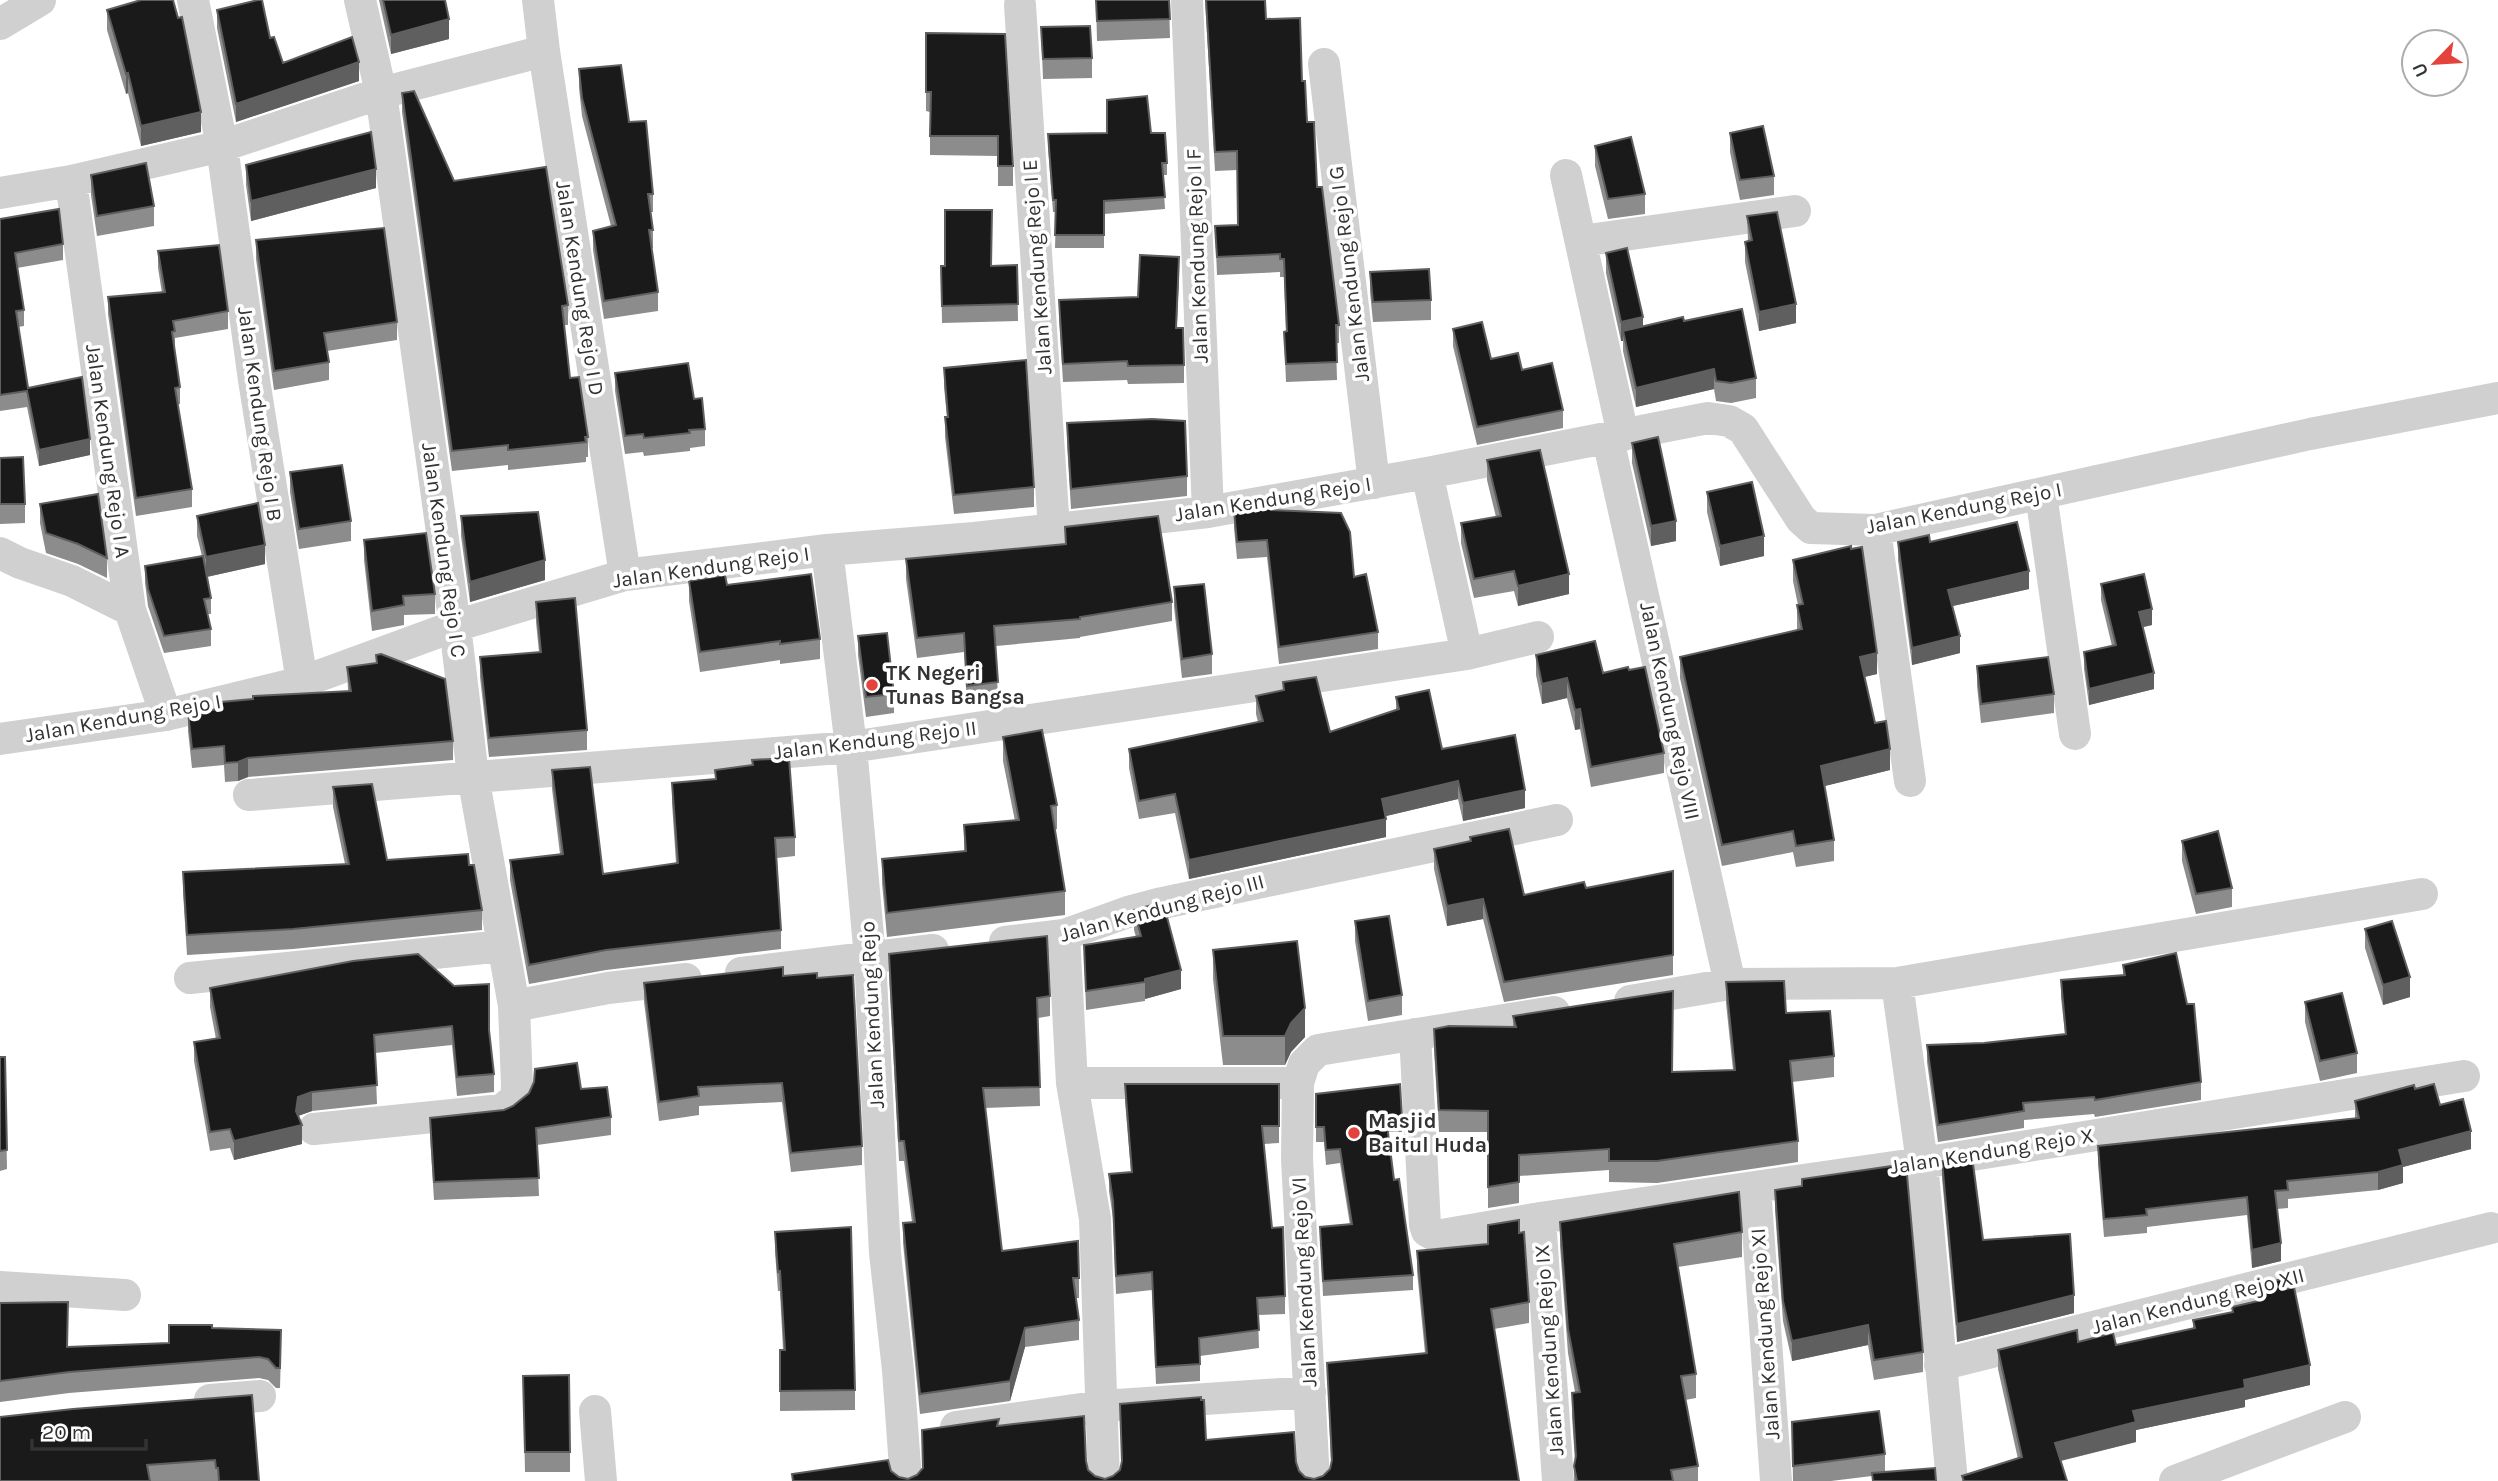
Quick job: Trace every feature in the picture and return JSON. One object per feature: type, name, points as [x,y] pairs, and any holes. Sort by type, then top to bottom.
[{"type":"street","points":[[0,24],[40,0]]},
{"type":"street","name":"Jalan Kendung Rejo I B","points":[[194,0],[222,146],[256,393],[302,682]]},
{"type":"street","name":"Jalan Kendung Rejo I C","points":[[314,1129],[502,1110],[516,1098],[517,1086],[514,1006],[473,776],[455,625],[381,93],[360,0]]},
{"type":"street","name":"Jalan Kendung Rejo I D","points":[[538,0],[625,575]]},
{"type":"street","name":"Jalan Kendung Rejo I F","points":[[1187,0],[1208,512]]},
{"type":"street","name":"Jalan Kendung Rejo I E","points":[[1020,5],[1054,530]]},
{"type":"street","points":[[0,193],[71,181],[222,146],[381,93],[544,51]]},
{"type":"street","name":"Jalan Kendung Rejo I G","points":[[1324,64],[1374,483]]},
{"type":"street","name":"Jalan Kendung Rejo VIII","points":[[1566,175],[1581,241],[1616,437],[1730,984]]},
{"type":"street","name":"Jalan Kendung Rejo I A","points":[[71,181],[130,610],[166,715]]},
{"type":"street","points":[[1581,241],[1795,211]]},
{"type":"street","name":"Jalan Kendung Rejo I","points":[[0,738],[166,715],[302,682],[455,625],[625,575],[827,550],[1054,530],[1208,512],[1374,483],[1708,418],[1729,421],[1742,429],[1801,519],[1811,528],[1875,530],[2310,434],[2498,398]]},
{"type":"street","points":[[1427,473],[1467,654]]},
{"type":"street","points":[[2041,494],[2076,734]]},
{"type":"street","points":[[1875,530],[1910,781]]},
{"type":"street","name":"Jalan Kendung Rejo","points":[[827,550],[851,747],[870,958],[885,1253],[898,1370],[906,1481]]},
{"type":"street","points":[[0,553],[72,581],[130,610]]},
{"type":"street","name":"Jalan Kendung Rejo II","points":[[249,796],[851,747],[1467,654],[1538,637]]},
{"type":"street","name":"Jalan Kendung Rejo III","points":[[514,1006],[608,988],[1064,935],[1158,904],[1557,820]]},
{"type":"street","points":[[1072,1083],[1298,1083],[1304,1064],[1318,1050],[1730,984],[1897,983],[2422,894]]},
{"type":"street","points":[[1064,935],[1072,1083],[1095,1219],[1104,1481]]},
{"type":"street","points":[[190,978],[503,946]]},
{"type":"street","points":[[1897,983],[1922,1163],[1952,1481]]},
{"type":"street","name":"Jalan Kendung Rejo X","points":[[1415,1034],[1425,1226],[1427,1231],[1436,1236],[1540,1218],[1922,1163],[2464,1076]]},
{"type":"street","name":"Jalan Kendung Rejo VI","points":[[1298,1083],[1297,1159],[1314,1481]]},
{"type":"street","name":"Jalan Kendung Rejo XI","points":[[1755,1187],[1776,1481]]},
{"type":"street","name":"Jalan Kendung Rejo IX","points":[[1540,1218],[1558,1481]]},
{"type":"street","name":"Jalan Kendung Rejo XII","points":[[1940,1365],[2491,1228]]},
{"type":"street","points":[[0,1287],[125,1295]]},
{"type":"street","points":[[902,1435],[1102,1406],[1310,1392]]},
{"type":"street","points":[[179,1403],[260,1396]]},
{"type":"street","points":[[595,1411],[601,1481]]},
{"type":"street","points":[[2175,1481],[2345,1417]]},
{"type":"building","points":[[141,0],[173,0],[178,18],[182,17],[201,112],[141,126],[128,73],[126,74],[107,10]]},
{"type":"building","points":[[262,0],[270,38],[274,37],[283,63],[352,37],[359,62],[236,104],[217,10]]},
{"type":"building","points":[[383,0],[445,0],[449,19],[391,35]]},
{"type":"building","points":[[1096,0],[1169,0],[1170,19],[1097,21]]},
{"type":"building","points":[[1206,0],[1265,0],[1266,19],[1300,18],[1302,81],[1305,81],[1307,122],[1314,122],[1317,187],[1322,187],[1339,325],[1336,325],[1337,362],[1286,364],[1284,259],[1280,259],[1280,254],[1217,257],[1215,226],[1238,225],[1237,151],[1215,152]]},
{"type":"building","points":[[1090,26],[1092,58],[1043,59],[1041,27]]},
{"type":"building","points":[[926,33],[1005,34],[1013,166],[998,166],[998,136],[930,136],[931,92],[926,92]]},
{"type":"building","points":[[621,65],[629,122],[646,121],[653,194],[648,194],[653,230],[649,230],[658,292],[604,301],[593,231],[616,225],[582,98],[579,69]]},
{"type":"building","points":[[414,91],[454,181],[546,167],[568,305],[562,306],[570,378],[579,377],[588,437],[585,437],[586,442],[508,450],[508,445],[452,451],[402,93]]},
{"type":"building","points":[[1147,96],[1151,133],[1165,133],[1167,163],[1162,163],[1165,197],[1104,201],[1104,235],[1055,235],[1056,200],[1053,200],[1048,134],[1107,133],[1107,100]]},
{"type":"building","points":[[1763,126],[1774,176],[1740,180],[1730,133]]},
{"type":"building","points":[[371,132],[376,169],[251,201],[246,165]]},
{"type":"building","points":[[1631,137],[1645,194],[1608,199],[1595,146]]},
{"type":"building","points":[[146,163],[154,206],[97,216],[91,175]]},
{"type":"building","points":[[59,209],[63,244],[15,253],[24,310],[16,311],[28,388],[82,377],[90,439],[39,450],[27,391],[0,395],[0,219]]},
{"type":"building","points":[[945,210],[992,210],[991,266],[1017,265],[1018,304],[942,306],[941,266],[945,266]]},
{"type":"building","points":[[1777,212],[1796,304],[1759,312],[1745,242],[1752,240],[1747,216]]},
{"type":"building","points":[[384,228],[397,322],[324,333],[329,362],[274,371],[256,240]]},
{"type":"building","points":[[219,245],[228,311],[173,321],[175,331],[172,332],[180,387],[175,388],[192,489],[136,498],[108,297],[165,292],[158,251]]},
{"type":"building","points":[[1627,248],[1643,317],[1621,322],[1606,253]]},
{"type":"building","points":[[1140,255],[1179,257],[1176,328],[1183,328],[1184,365],[1128,366],[1127,361],[1063,364],[1059,300],[1138,297]]},
{"type":"building","points":[[1429,269],[1431,300],[1373,302],[1370,272]]},
{"type":"building","points":[[1742,309],[1756,378],[1731,383],[1716,381],[1714,369],[1636,388],[1623,331],[1683,317],[1684,321]]},
{"type":"building","points":[[1482,322],[1491,359],[1518,353],[1522,370],[1552,363],[1563,410],[1477,427],[1453,329]]},
{"type":"building","points":[[1026,360],[1034,487],[954,495],[945,417],[948,417],[944,368]]},
{"type":"building","points":[[688,363],[694,399],[702,398],[705,429],[644,438],[643,434],[625,436],[615,373]]},
{"type":"building","points":[[1152,419],[1185,421],[1187,476],[1071,489],[1067,423]]},
{"type":"building","points":[[1658,437],[1676,521],[1651,526],[1632,443]]},
{"type":"building","points":[[1540,450],[1569,574],[1518,586],[1514,571],[1474,579],[1461,523],[1501,516],[1487,460]]},
{"type":"building","points":[[23,457],[25,504],[0,504],[0,458]]},
{"type":"building","points":[[342,465],[351,521],[299,529],[290,472]]},
{"type":"building","points":[[1752,482],[1764,536],[1720,546],[1707,492]]},
{"type":"building","points":[[98,494],[107,558],[46,533],[40,504]]},
{"type":"building","points":[[258,503],[265,545],[206,557],[197,516]]},
{"type":"building","points":[[1271,508],[1341,513],[1350,532],[1354,577],[1366,574],[1378,632],[1279,647],[1267,540],[1237,542],[1234,511]]},
{"type":"building","points":[[538,512],[545,560],[470,582],[461,516]]},
{"type":"building","points":[[1158,516],[1172,602],[1080,619],[994,626],[998,682],[967,686],[964,633],[917,638],[906,559],[1066,544],[1065,527]]},
{"type":"building","points":[[2017,522],[2029,571],[1948,590],[1960,636],[1912,648],[1898,542],[1929,535],[1930,542]]},
{"type":"building","points":[[426,533],[435,594],[403,596],[404,605],[372,611],[364,540]]},
{"type":"building","points":[[1851,546],[1851,549],[1862,547],[1877,653],[1860,657],[1875,723],[1886,721],[1890,749],[1821,766],[1834,840],[1796,846],[1793,831],[1722,845],[1680,657],[1802,629],[1797,605],[1803,604],[1793,560]]},
{"type":"building","points":[[203,556],[211,598],[204,599],[211,629],[164,636],[148,589],[145,566]]},
{"type":"building","points":[[811,574],[820,639],[780,644],[780,641],[700,652],[689,581],[725,575],[727,585]]},
{"type":"building","points":[[2144,574],[2152,609],[2139,612],[2154,673],[2089,689],[2084,652],[2116,645],[2101,584]]},
{"type":"building","points":[[1204,584],[1212,654],[1182,659],[1174,587]]},
{"type":"building","points":[[575,598],[587,730],[489,738],[480,657],[541,652],[536,602]]},
{"type":"building","points":[[887,633],[894,694],[866,697],[858,636]]},
{"type":"building","points":[[1595,641],[1603,673],[1628,667],[1629,670],[1645,667],[1664,753],[1591,767],[1580,709],[1575,710],[1567,678],[1542,684],[1536,655]]},
{"type":"building","points":[[381,654],[445,679],[453,741],[248,758],[225,763],[224,746],[192,749],[188,712],[221,709],[221,702],[253,699],[253,696],[351,691],[347,667],[377,663],[376,655]]},
{"type":"building","points":[[2048,657],[2054,694],[1981,704],[1977,666]]},
{"type":"building","points":[[1316,677],[1330,732],[1399,709],[1396,697],[1429,690],[1442,749],[1515,735],[1525,790],[1463,803],[1458,781],[1382,799],[1386,819],[1189,860],[1175,794],[1139,801],[1129,749],[1263,721],[1256,696],[1284,690],[1283,682]]},
{"type":"building","points":[[1042,730],[1057,805],[1051,806],[1065,891],[887,913],[882,859],[966,851],[964,825],[1019,820],[1003,737]]},
{"type":"building","points":[[789,758],[795,837],[775,838],[781,930],[606,950],[529,965],[510,860],[563,854],[552,770],[590,767],[603,874],[678,863],[672,783],[716,779],[715,770],[753,765],[752,760]]},
{"type":"building","points":[[372,784],[387,860],[468,854],[469,865],[474,865],[482,910],[293,929],[187,935],[183,872],[349,864],[333,787]]},
{"type":"building","points":[[1509,829],[1524,895],[1584,882],[1586,888],[1673,871],[1673,955],[1504,982],[1483,899],[1447,906],[1434,849],[1471,841],[1470,837]]},
{"type":"building","points":[[2218,831],[2232,888],[2196,894],[2182,841]]},
{"type":"building","points":[[1163,902],[1181,970],[1145,979],[1145,982],[1086,991],[1084,945],[1141,936],[1134,910]]},
{"type":"building","points":[[1389,916],[1402,995],[1368,1001],[1355,921]]},
{"type":"building","points":[[2392,921],[2410,977],[2383,985],[2365,929]]},
{"type":"building","points":[[1047,936],[1050,996],[1037,998],[1040,1087],[983,1088],[1002,1251],[1078,1241],[1079,1278],[1073,1278],[1079,1320],[1025,1328],[1010,1381],[920,1394],[903,1223],[915,1222],[904,1141],[899,1141],[889,954]]},
{"type":"building","points":[[1297,941],[1305,1008],[1291,1023],[1285,1036],[1223,1036],[1213,950]]},
{"type":"building","points":[[2176,953],[2187,1004],[2194,1004],[2201,1082],[2095,1100],[2094,1097],[2023,1103],[2024,1111],[1938,1125],[1927,1045],[1984,1043],[2066,1034],[2061,980],[2125,975],[2123,965]]},
{"type":"building","points":[[418,954],[454,986],[489,984],[489,1030],[494,1074],[457,1077],[452,1026],[374,1035],[377,1085],[312,1092],[298,1097],[296,1111],[302,1125],[234,1141],[230,1129],[210,1132],[194,1042],[220,1038],[210,988],[353,961]]},
{"type":"building","points":[[783,967],[783,976],[817,973],[817,978],[853,975],[862,1146],[791,1153],[782,1083],[698,1087],[699,1096],[659,1102],[644,983]]},
{"type":"building","points":[[1784,981],[1786,1013],[1830,1011],[1834,1056],[1790,1061],[1798,1141],[1657,1161],[1609,1161],[1609,1149],[1519,1155],[1519,1182],[1488,1187],[1488,1111],[1439,1110],[1434,1029],[1449,1026],[1516,1027],[1513,1016],[1673,991],[1672,1072],[1735,1070],[1726,982]]},
{"type":"building","points":[[2342,993],[2357,1053],[2320,1061],[2305,1002]]},
{"type":"building","points":[[0,1057],[5,1057],[7,1150],[0,1151]]},
{"type":"building","points":[[577,1063],[581,1089],[607,1087],[611,1117],[536,1128],[539,1178],[434,1182],[430,1118],[504,1110],[529,1093],[534,1082],[535,1069]]},
{"type":"building","points":[[1125,1084],[1279,1084],[1279,1126],[1262,1126],[1272,1228],[1283,1227],[1285,1296],[1257,1298],[1259,1330],[1199,1338],[1200,1364],[1156,1367],[1152,1272],[1116,1276],[1113,1201],[1109,1174],[1132,1172]]},
{"type":"building","points":[[1400,1084],[1402,1117],[1386,1117],[1394,1180],[1399,1179],[1413,1275],[1323,1281],[1320,1227],[1352,1224],[1340,1149],[1326,1150],[1324,1127],[1316,1127],[1316,1094]]},
{"type":"building","points":[[2434,1084],[2440,1105],[2463,1099],[2471,1131],[2399,1150],[2403,1165],[2378,1172],[2287,1181],[2288,1190],[2275,1191],[2281,1243],[2252,1250],[2247,1197],[2146,1209],[2147,1215],[2104,1219],[2098,1146],[2359,1118],[2355,1101],[2414,1085],[2415,1089]]},
{"type":"building","points":[[1972,1156],[1983,1240],[2070,1234],[2074,1295],[1957,1324],[1942,1161]]},
{"type":"building","points":[[1906,1164],[1923,1352],[1874,1360],[1868,1325],[1792,1341],[1783,1301],[1775,1190],[1802,1186],[1802,1179]]},
{"type":"building","points":[[1739,1192],[1742,1232],[1674,1244],[1696,1374],[1681,1376],[1698,1466],[1671,1470],[1673,1481],[1577,1481],[1574,1466],[1576,1456],[1572,1393],[1580,1392],[1568,1329],[1560,1222]]},
{"type":"building","points":[[1519,1220],[1519,1233],[1524,1232],[1529,1302],[1491,1309],[1519,1481],[793,1481],[792,1474],[888,1460],[891,1471],[908,1479],[923,1468],[922,1430],[999,1419],[997,1426],[1084,1416],[1088,1470],[1105,1479],[1120,1470],[1122,1461],[1120,1404],[1201,1397],[1201,1400],[1204,1400],[1206,1440],[1294,1432],[1299,1471],[1305,1477],[1314,1479],[1323,1476],[1330,1469],[1332,1460],[1327,1363],[1427,1353],[1417,1251],[1488,1244],[1488,1225]]},
{"type":"building","points":[[851,1227],[855,1390],[780,1391],[780,1350],[785,1350],[775,1232]]},
{"type":"building","points":[[2285,1278],[2286,1289],[2294,1287],[2310,1365],[2244,1380],[2245,1388],[2133,1411],[2136,1422],[2055,1443],[2067,1481],[1964,1481],[1962,1476],[2022,1457],[1998,1350],[2077,1330],[2078,1342],[2113,1333],[2116,1345],[2195,1328],[2193,1320],[2233,1312],[2232,1307],[2258,1301],[2256,1286]]},
{"type":"building","points":[[68,1302],[67,1347],[169,1343],[169,1325],[281,1330],[280,1368],[276,1368],[268,1359],[259,1357],[69,1372],[0,1381],[0,1303]]},
{"type":"building","points":[[569,1375],[570,1452],[525,1452],[523,1376]]},
{"type":"building","points":[[252,1395],[259,1481],[219,1481],[215,1460],[147,1465],[150,1481],[0,1481],[0,1417]]},
{"type":"building","points":[[1879,1411],[1885,1454],[1793,1466],[1792,1422]]},
{"type":"building","points":[[1935,1468],[1936,1481],[1873,1481],[1872,1473]]},
{"type":"place","name":"TK Negeri Tunas Bangsa","points":[[872,685]]},
{"type":"place","name":"Masjid Baitul Huda","points":[[1354,1133]]}]
